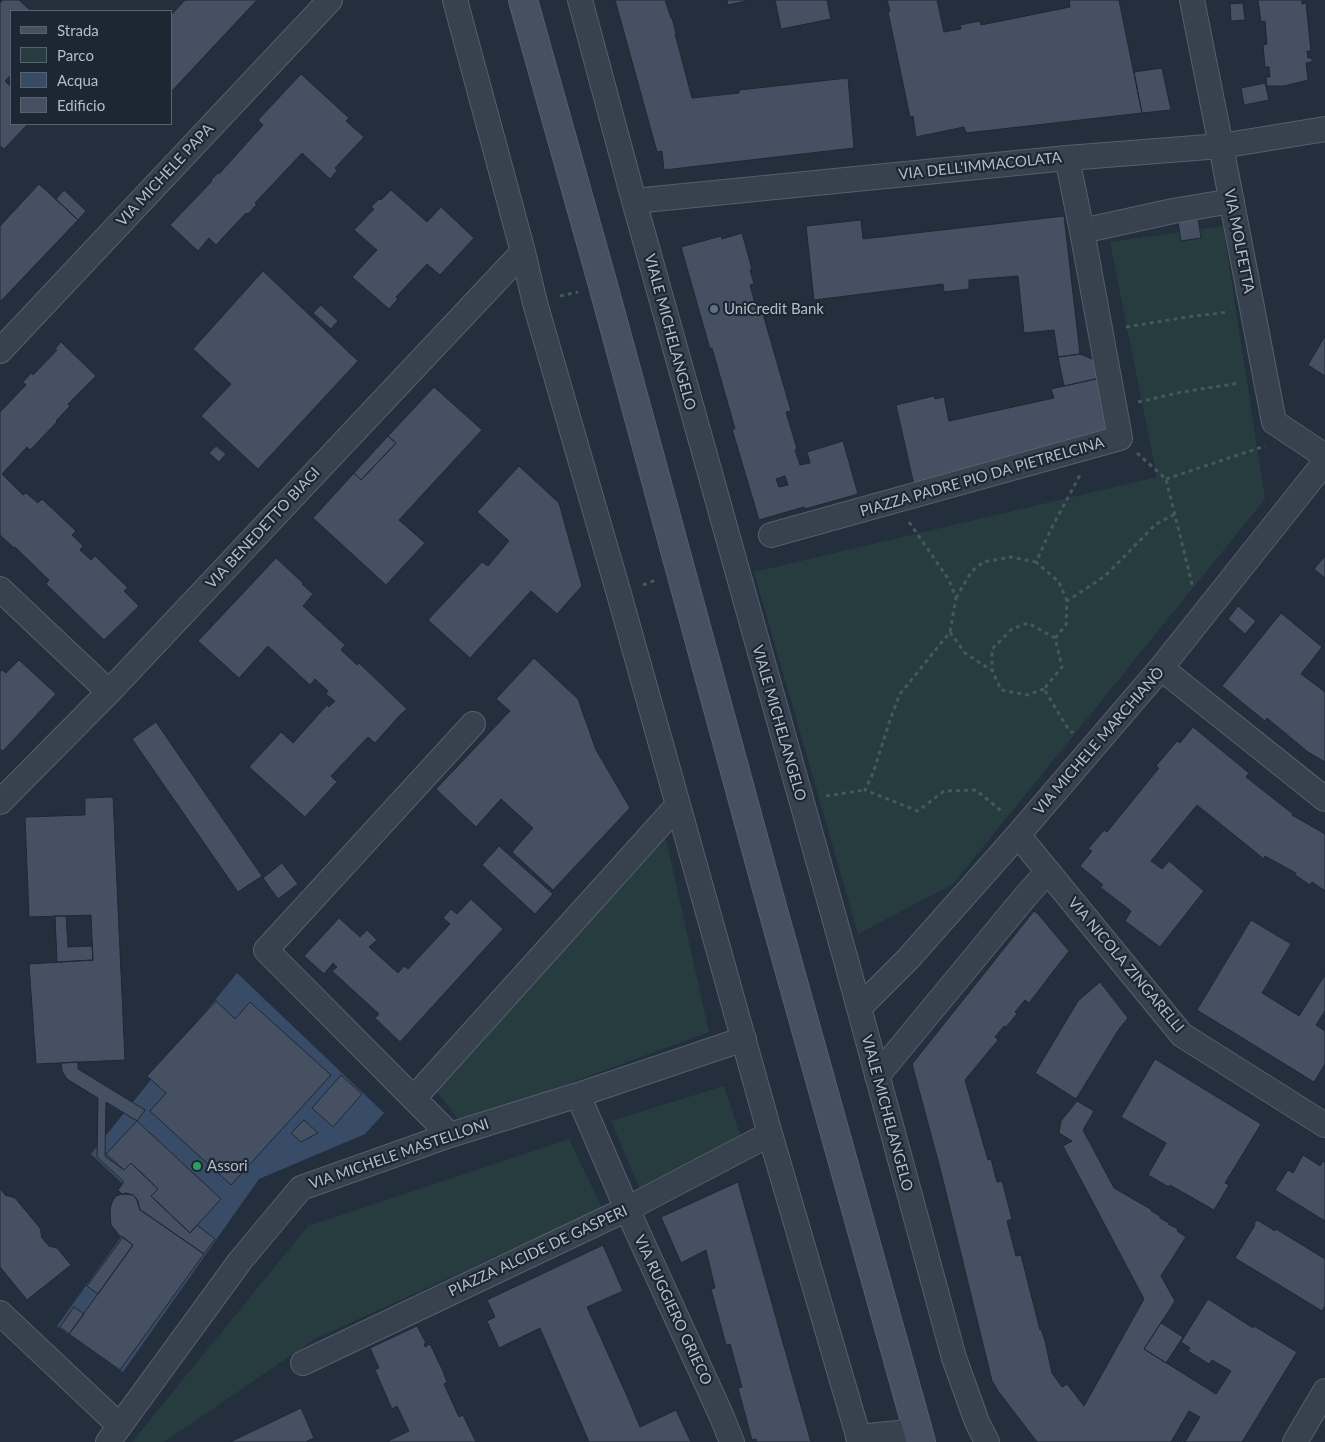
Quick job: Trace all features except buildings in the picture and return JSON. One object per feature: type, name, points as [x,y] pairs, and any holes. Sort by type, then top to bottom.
[{"type":"street","name":"VIA MICHELE PAPA","points":[[0,351],[330,0]]},
{"type":"street","points":[[455,0],[535,302],[770,1134],[859,1440],[920,1436],[769,896],[603,285],[523,0]]},
{"type":"street","name":"VIALE MICHELANGELO","points":[[580,0],[954,1358],[977,1422],[987,1442]]},
{"type":"street","name":"VIA MOLFETTA","points":[[1192,0],[1274,422],[1325,456]]},
{"type":"street","name":"VIA DELL'IMMACOLATA","points":[[634,201],[1067,158],[1221,146],[1325,130]]},
{"type":"street","name":"PIAZZA PADRE PIO DA PIETRELCINA","points":[[771,535],[1120,438],[1067,158]]},
{"type":"street","points":[[1082,231],[1173,211],[1232,201]]},
{"type":"street","name":"VIA BENEDETTO BIAGI","points":[[0,802],[109,692],[523,252]]},
{"type":"street","name":"VIA MICHELE MARCHIANÒ","points":[[859,1008],[908,959],[1162,668],[1325,462]]},
{"type":"street","points":[[0,589],[109,692]]},
{"type":"street","points":[[1162,668],[1325,799]]},
{"type":"street","points":[[450,1135],[266,950],[474,724]]},
{"type":"street","points":[[414,1098],[678,805]]},
{"type":"street","name":"VIA NICOLA ZINGARELLI","points":[[1018,835],[1182,1035],[1325,1125]]},
{"type":"street","points":[[877,1076],[1048,871]]},
{"type":"street","name":"VIA MICHELE MASTELLONI","points":[[114,1434],[240,1261],[301,1188],[450,1135],[578,1095],[744,1039]]},
{"type":"street","name":"VIA RUGGIERO GRIECO","points":[[578,1095],[627,1210],[732,1442]]},
{"type":"street","name":"PIAZZA ALCIDE DE GASPERI","points":[[303,1363],[627,1210],[770,1134]]},
{"type":"street","points":[[0,1313],[114,1434]]},
{"type":"street","points":[[1295,1442],[1325,1391]]},
{"type":"path","points":[[1100,331],[1188,316],[1252,310]]},
{"type":"path","points":[[1114,407],[1182,392],[1265,379]]},
{"type":"path","points":[[1166,478],[1295,436]]},
{"type":"path","points":[[1120,438],[1166,478],[1192,583],[1199,621]]},
{"type":"path","points":[[1036,562],[1095,445]]},
{"type":"path","points":[[894,501],[949,580],[956,598]]},
{"type":"path","points":[[1067,601],[1104,576],[1156,524],[1175,514]]},
{"type":"path","points":[[865,790],[873,773],[900,694],[950,632],[956,598],[970,572],[984,562],[1011,557],[1036,562],[1059,582],[1067,601],[1066,625],[1055,638]]},
{"type":"path","points":[[1028,623],[1055,638],[1062,668],[1044,689],[1027,695],[1001,690],[992,670],[992,649],[1012,629],[1028,623]]},
{"type":"path","points":[[950,632],[965,653],[992,670]]},
{"type":"path","points":[[1044,689],[1067,727],[1089,752]]},
{"type":"path","points":[[801,801],[865,790],[918,811],[944,791],[976,790],[999,809],[1018,835]]},
{"type":"green space","points":[[1223,226],[1265,499],[953,884],[858,934],[754,572],[1157,477],[1110,242]]},
{"type":"green space","points":[[666,839],[709,1032],[461,1123],[434,1088]]},
{"type":"green space","points":[[724,1086],[742,1141],[641,1191],[611,1121]]},
{"type":"green space","points":[[569,1139],[602,1208],[315,1339],[164,1442],[132,1442],[308,1226]]},
{"type":"water","name":"Assori","points":[[237,973],[384,1113],[365,1134],[259,1179],[123,1372],[57,1326],[124,1233],[123,1184],[91,1154]]},
{"type":"place","name":"UniCredit Bank","points":[[714,309]]},
{"type":"place","name":"Assori","points":[[197,1166]]}]
